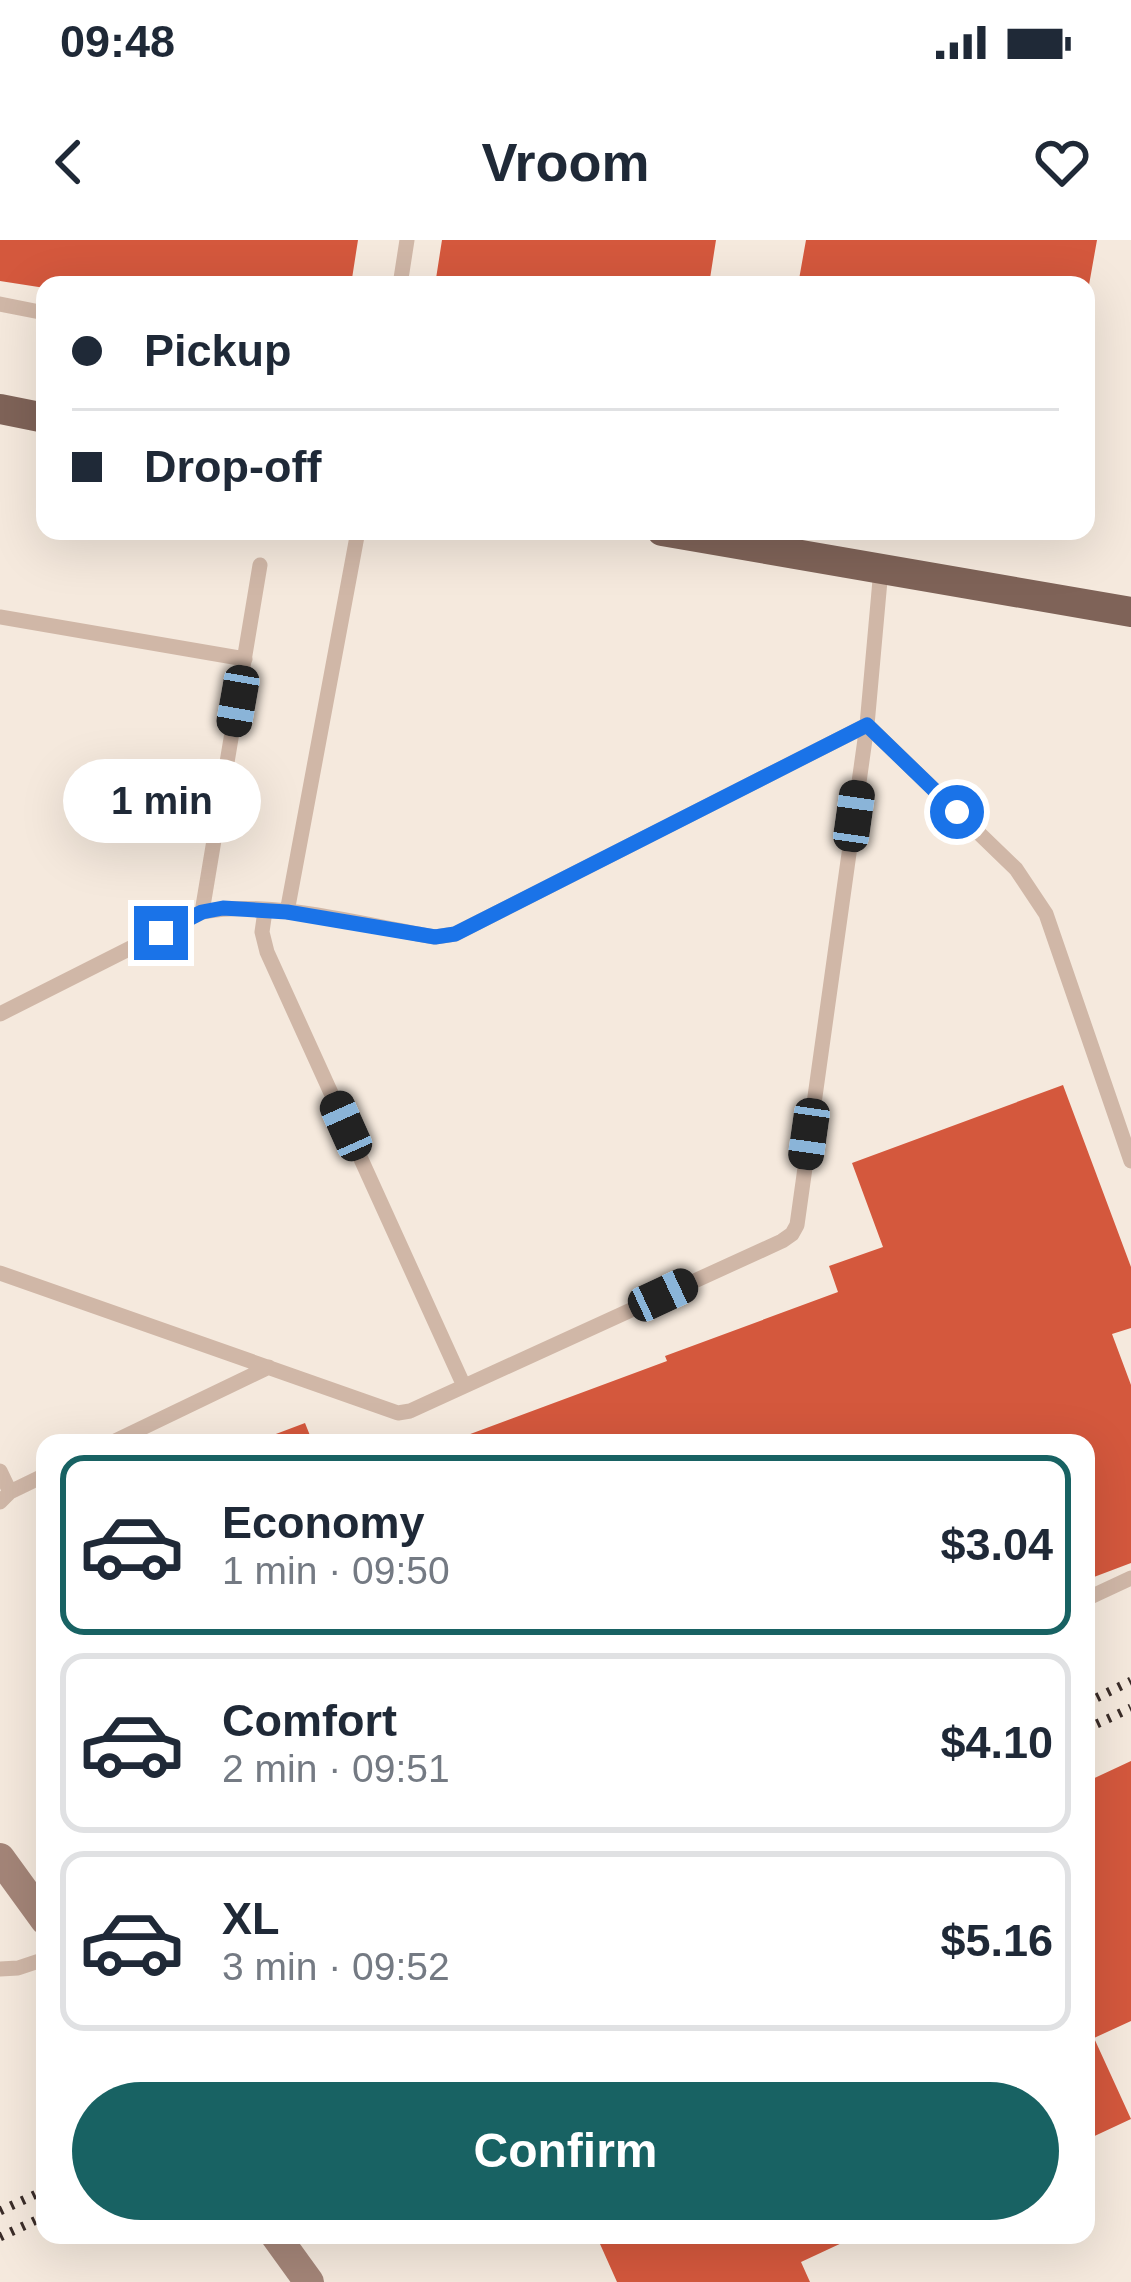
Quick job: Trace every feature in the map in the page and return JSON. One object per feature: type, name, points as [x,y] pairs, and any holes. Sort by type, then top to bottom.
[{"type":"main road","points":[[0,409],[36,416]]},
{"type":"main road","points":[[741,540],[1131,612]]},
{"type":"main road","points":[[0,1858],[36,1908]]},
{"type":"main road","points":[[282,2244],[309,2282]]},
{"type":"lane","points":[[401,276],[407,240]]},
{"type":"lane","points":[[0,304],[36,311]]},
{"type":"lane","points":[[287,912],[356,540]]},
{"type":"lane","points":[[202,912],[260,565]]},
{"type":"lane","points":[[0,1273],[398,1413],[792,1234],[797,1225],[867,725],[881,569]]},
{"type":"lane","points":[[0,617],[245,659]]},
{"type":"lane","points":[[0,1014],[202,912],[223,908],[287,912],[435,937],[455,934],[867,725]]},
{"type":"lane","points":[[867,725],[1016,869],[1046,914],[1131,1161]]},
{"type":"lane","points":[[265,911],[262,932],[267,952],[464,1386]]},
{"type":"lane","points":[[130,1434],[268,1367]]},
{"type":"lane","points":[[0,1471],[5,1497],[36,1480]]},
{"type":"lane","points":[[1095,1595],[1131,1578]]},
{"type":"lane","points":[[0,1969],[36,1962]]},
{"type":"building","points":[[0,240],[358,240],[352,276],[36,276],[36,287],[0,281]]},
{"type":"building","points":[[442,240],[716,240],[710,276],[436,276]]},
{"type":"building","points":[[806,240],[1097,240],[1091,276],[800,276]]},
{"type":"building","points":[[1063,1085],[1131,1267],[1131,1328],[1112,1334],[1131,1385],[1131,1563],[1095,1577],[1095,1434],[470,1434],[838,1292],[829,1266],[883,1247],[852,1163]]},
{"type":"building","points":[[305,1423],[309,1434],[276,1434]]},
{"type":"building","points":[[1131,1761],[1131,2021],[1095,2038],[1095,1778]]},
{"type":"building","points":[[1095,2040],[1131,2119],[1095,2136]]},
{"type":"building","points":[[600,2244],[840,2244],[801,2262],[810,2282],[617,2282]]},
{"type":"railway","points":[[1095,1699],[1131,1681]]},
{"type":"railway","points":[[1095,1725],[1131,1708]]},
{"type":"railway","points":[[0,2211],[36,2194]]},
{"type":"railway","points":[[0,2237],[36,2220]]},
{"type":"route","points":[[161,933],[202,912],[223,908],[287,912],[435,937],[455,934],[867,725],[957,812]]}]
